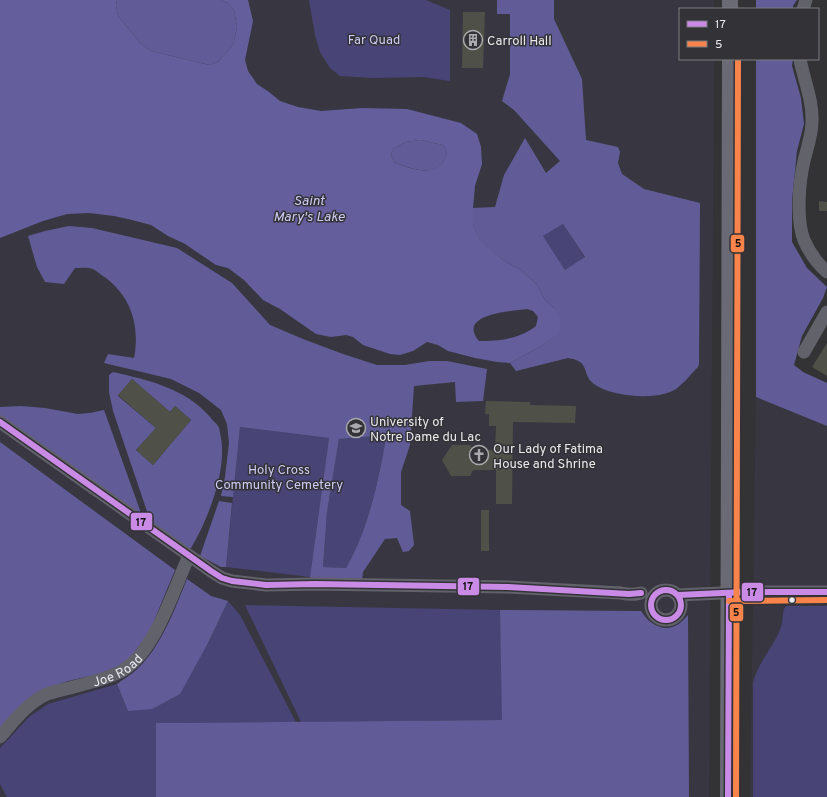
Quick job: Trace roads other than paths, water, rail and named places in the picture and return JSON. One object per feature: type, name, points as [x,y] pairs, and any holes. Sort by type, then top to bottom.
[{"type":"main road","points":[[728,797],[730,60]]},
{"type":"street","points":[[800,60],[802,72],[810,93],[812,107],[810,136],[800,181],[801,226],[808,249],[816,261],[827,272]]},
{"type":"street","points":[[804,352],[827,312]]},
{"type":"street","points":[[0,422],[189,556],[222,578],[232,581],[266,585],[315,584],[508,587],[621,593],[628,590],[635,590],[641,593],[655,594]]},
{"type":"street","name":"Joe Road","points":[[0,737],[27,706],[41,697],[112,676],[136,661],[154,636],[189,556]]},
{"type":"street","points":[[678,594],[682,604],[681,609],[675,617],[666,620],[661,619],[653,613],[651,603],[655,594],[659,591],[669,590],[678,594],[827,592]]},
{"type":"water","name":"Saint Mary's Lake","points":[[0,0],[117,0],[116,5],[118,16],[140,43],[151,51],[209,65],[218,62],[233,45],[237,27],[234,10],[228,3],[221,0],[248,0],[253,21],[245,60],[248,71],[257,84],[280,101],[298,107],[321,111],[362,108],[407,109],[461,123],[477,134],[481,147],[482,164],[475,186],[473,225],[480,241],[503,260],[521,270],[537,285],[545,300],[554,308],[561,321],[559,334],[510,363],[475,358],[448,351],[438,345],[427,342],[413,351],[400,355],[390,354],[363,345],[353,337],[346,335],[331,337],[316,334],[280,309],[263,300],[244,280],[228,268],[216,265],[185,244],[168,236],[151,225],[114,216],[89,213],[67,214],[43,221],[0,238]],"holes":[[[421,140],[443,145],[447,152],[444,161],[439,166],[432,170],[417,170],[394,162],[391,155],[393,149],[405,142]],[[527,309],[533,311],[538,317],[536,326],[523,334],[502,340],[479,341],[474,332],[475,325],[480,320],[489,316]]]},
{"type":"place","name":"Carroll Hall","points":[[473,40]]},
{"type":"place","name":"University of Notre Dame du Lac","points":[[356,428]]},
{"type":"place","name":"Our Lady of Fatima House and Shrine","points":[[479,455]]},
{"type":"park label","name":"Far Quad","points":[[374,39]]},
{"type":"park label","name":"Holy Cross Community Cemetery","points":[[279,476]]}]
